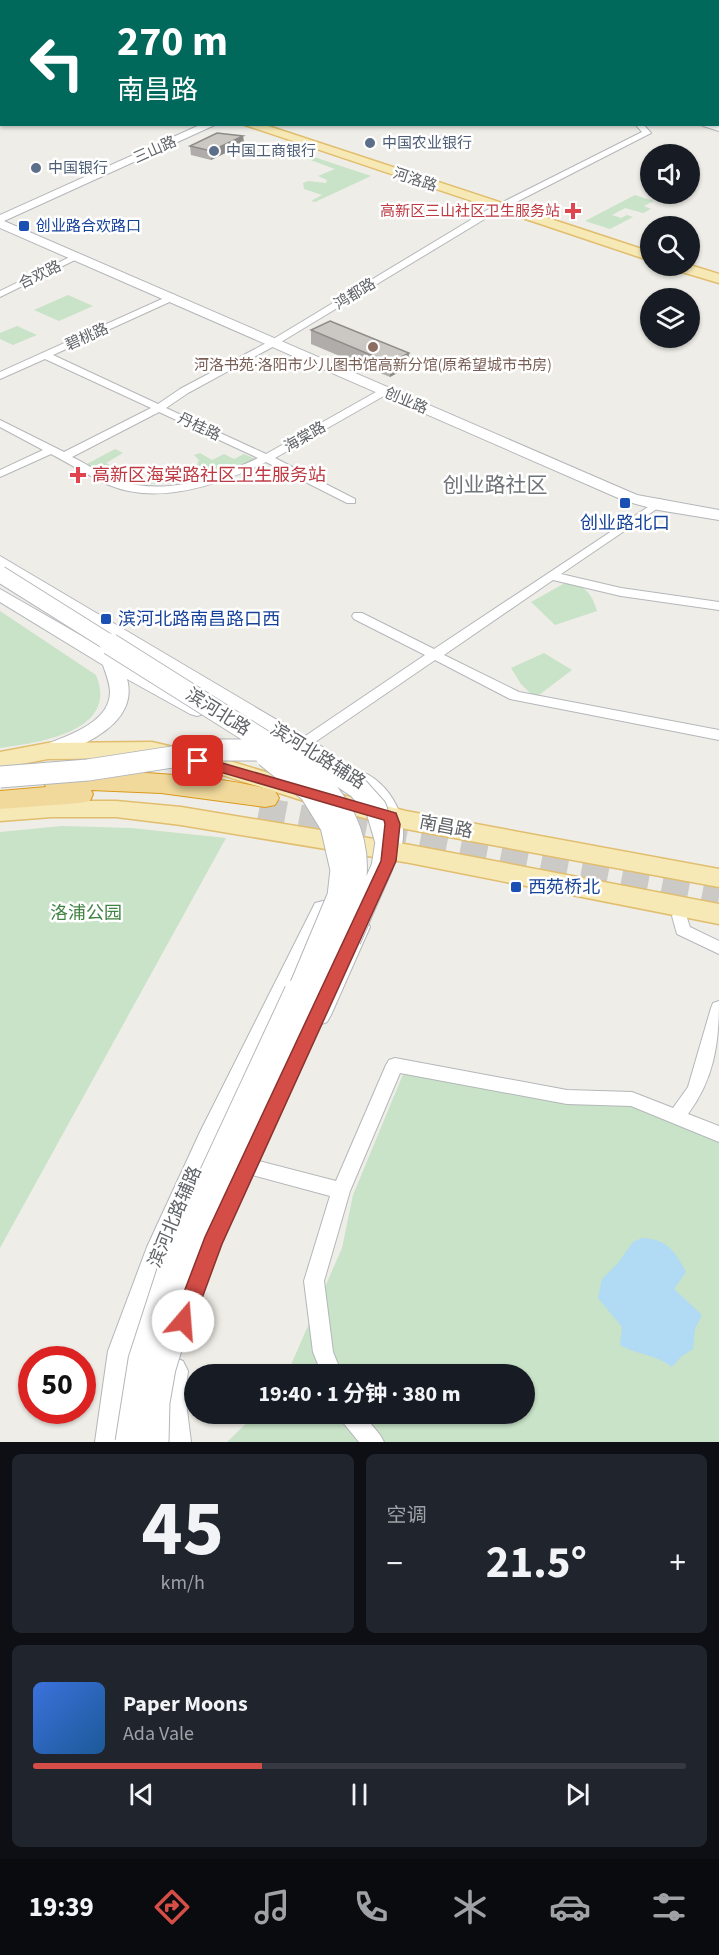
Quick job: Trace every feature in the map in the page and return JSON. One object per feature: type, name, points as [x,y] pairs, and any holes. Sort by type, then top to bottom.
[{"type":"highway","points":[[0,785],[126,779],[194,785],[262,804],[137,793],[99,793],[0,800]]},
{"type":"main road","name":"三山路","points":[[0,214],[197,126]]},
{"type":"main road","name":"三山路","points":[[0,222],[208,126]]},
{"type":"main road","name":"河洛路","points":[[254,126],[640,248]]},
{"type":"main road","name":"河洛路","points":[[270,126],[640,253]]},
{"type":"main road","name":"创业路","points":[[0,222],[274,343],[634,496],[659,504],[719,513]]},
{"type":"main road","points":[[700,267],[719,273]]},
{"type":"main road","points":[[700,273],[719,279]]},
{"type":"main road","name":"滨河北路辅路","points":[[0,561],[359,778],[382,797],[390,809],[391,816]]},
{"type":"main road","name":"滨河北路","points":[[0,574],[302,765],[321,782],[342,808],[355,838],[358,861],[354,893],[334,951],[238,1158],[199,1252],[167,1343],[156,1399],[155,1442]]},
{"type":"main road","name":"滨河北路","points":[[0,587],[277,763],[310,792],[331,826],[341,870],[338,896],[314,958],[177,1252],[142,1360],[129,1442]]},
{"type":"main road","name":"滨河北路辅路","points":[[0,594],[111,662],[283,757],[309,777],[331,801],[346,844],[337,876],[318,919],[208,1140],[161,1247],[123,1351],[110,1442]]},
{"type":"main road","points":[[48,751],[92,731],[107,719],[119,699],[118,683],[111,662]]},
{"type":"main road","name":"南昌路","points":[[0,759],[48,751],[152,750],[220,766],[331,801],[391,816],[719,878]]},
{"type":"main road","points":[[0,777],[88,770],[218,750],[279,750],[313,758],[358,788],[376,808],[386,842],[382,867],[293,1061],[199,1252]]},
{"type":"main road","name":"南昌路","points":[[0,813],[52,809],[116,809],[181,816],[346,844],[719,914]]},
{"type":"main road","points":[[176,1442],[171,1394],[174,1353],[188,1306],[212,1243],[388,861],[391,816]]},
{"type":"street","name":"鸿都路","points":[[63,457],[159,408],[184,391],[274,343],[502,206],[647,133],[640,126]]},
{"type":"street","name":"合欢路","points":[[0,294],[78,257]]},
{"type":"street","name":"碧桃路","points":[[0,376],[172,298]]},
{"type":"street","name":"丹桂路","points":[[45,355],[268,459],[351,501]]},
{"type":"street","name":"海棠路","points":[[0,423],[114,483],[132,488],[191,487],[222,478],[268,459],[386,391]]},
{"type":"street","points":[[0,474],[51,450]]},
{"type":"street","points":[[283,757],[659,504]]},
{"type":"street","points":[[553,576],[621,592],[719,606]]},
{"type":"street","points":[[358,616],[515,696],[719,735]]},
{"type":"street","points":[[680,916],[683,930],[719,948]]},
{"type":"street","points":[[676,1117],[696,1090],[719,1008]]},
{"type":"street","points":[[328,1364],[323,1352],[314,1281],[341,1191],[394,1065],[567,1097],[632,1099],[719,1134]]},
{"type":"street","points":[[221,1159],[341,1191]]},
{"type":"street","points":[[357,1424],[373,1442]]},
{"type":"green space","points":[[311,156],[371,176],[315,202],[311,201],[322,195],[304,189],[303,183],[308,181],[326,183],[327,180],[318,176],[335,169],[305,158]]},
{"type":"green space","points":[[635,195],[640,197],[640,204],[648,204],[644,206],[651,209],[643,213],[625,208],[612,215],[621,218],[627,215],[633,217],[610,229],[585,221]]},
{"type":"green space","points":[[68,295],[93,306],[59,321],[34,310]]},
{"type":"green space","points":[[17,326],[37,335],[13,345],[0,339],[0,333]]},
{"type":"green space","points":[[115,449],[123,453],[106,463],[143,481],[160,472],[169,476],[182,468],[197,465],[199,460],[194,455],[200,453],[212,460],[224,454],[234,459],[244,454],[256,459],[223,475],[189,483],[130,484],[85,465]]},
{"type":"green space","points":[[565,583],[578,585],[587,591],[597,611],[555,625],[531,602]]},
{"type":"green space","points":[[0,611],[96,675],[100,694],[96,710],[86,722],[53,738],[0,748]]},
{"type":"green space","points":[[544,653],[572,670],[535,698],[521,684],[511,668]]},
{"type":"green space","name":"洛浦公园","points":[[62,826],[131,828],[226,838],[0,1248],[0,832]]},
{"type":"green space","points":[[404,1072],[566,1104],[635,1106],[719,1139],[719,1442],[227,1442],[246,1424],[535,1424],[535,1364],[291,1364],[342,1248],[353,1195]]},
{"type":"water","points":[[642,1238],[658,1241],[674,1252],[686,1272],[674,1289],[702,1315],[695,1329],[693,1349],[682,1356],[672,1367],[659,1359],[620,1345],[622,1327],[598,1298],[602,1279],[618,1263],[633,1242]]},
{"type":"building","points":[[217,133],[243,136],[211,151],[190,146]]},
{"type":"building","points":[[330,321],[409,353],[390,363],[311,330]]},
{"type":"tunnel","points":[[259,810],[719,898]]},
{"type":"place","name":"中国农业银行","points":[[370,143]]},
{"type":"place","name":"中国工商银行","points":[[214,151]]},
{"type":"place","name":"中国银行","points":[[36,168]]},
{"type":"place","name":"高新区三山社区卫生服务站","points":[[573,211]]},
{"type":"place","name":"创业路合欢路口","points":[[24,226]]},
{"type":"place","name":"河洛书苑·洛阳市少儿图书馆高新分馆(原希望城市书房)","points":[[373,347]]},
{"type":"place","name":"高新区海棠路社区卫生服务站","points":[[78,475]]},
{"type":"place","name":"创业路北口","points":[[625,503]]},
{"type":"place","name":"滨河北路南昌路口西","points":[[106,619]]},
{"type":"place","name":"西苑桥北","points":[[516,887]]},
{"type":"district","name":"创业路社区","points":[[495,485]]},
{"type":"route","points":[[183,1321],[212,1243],[388,861],[392,824],[391,816],[331,801],[198,761]]}]
